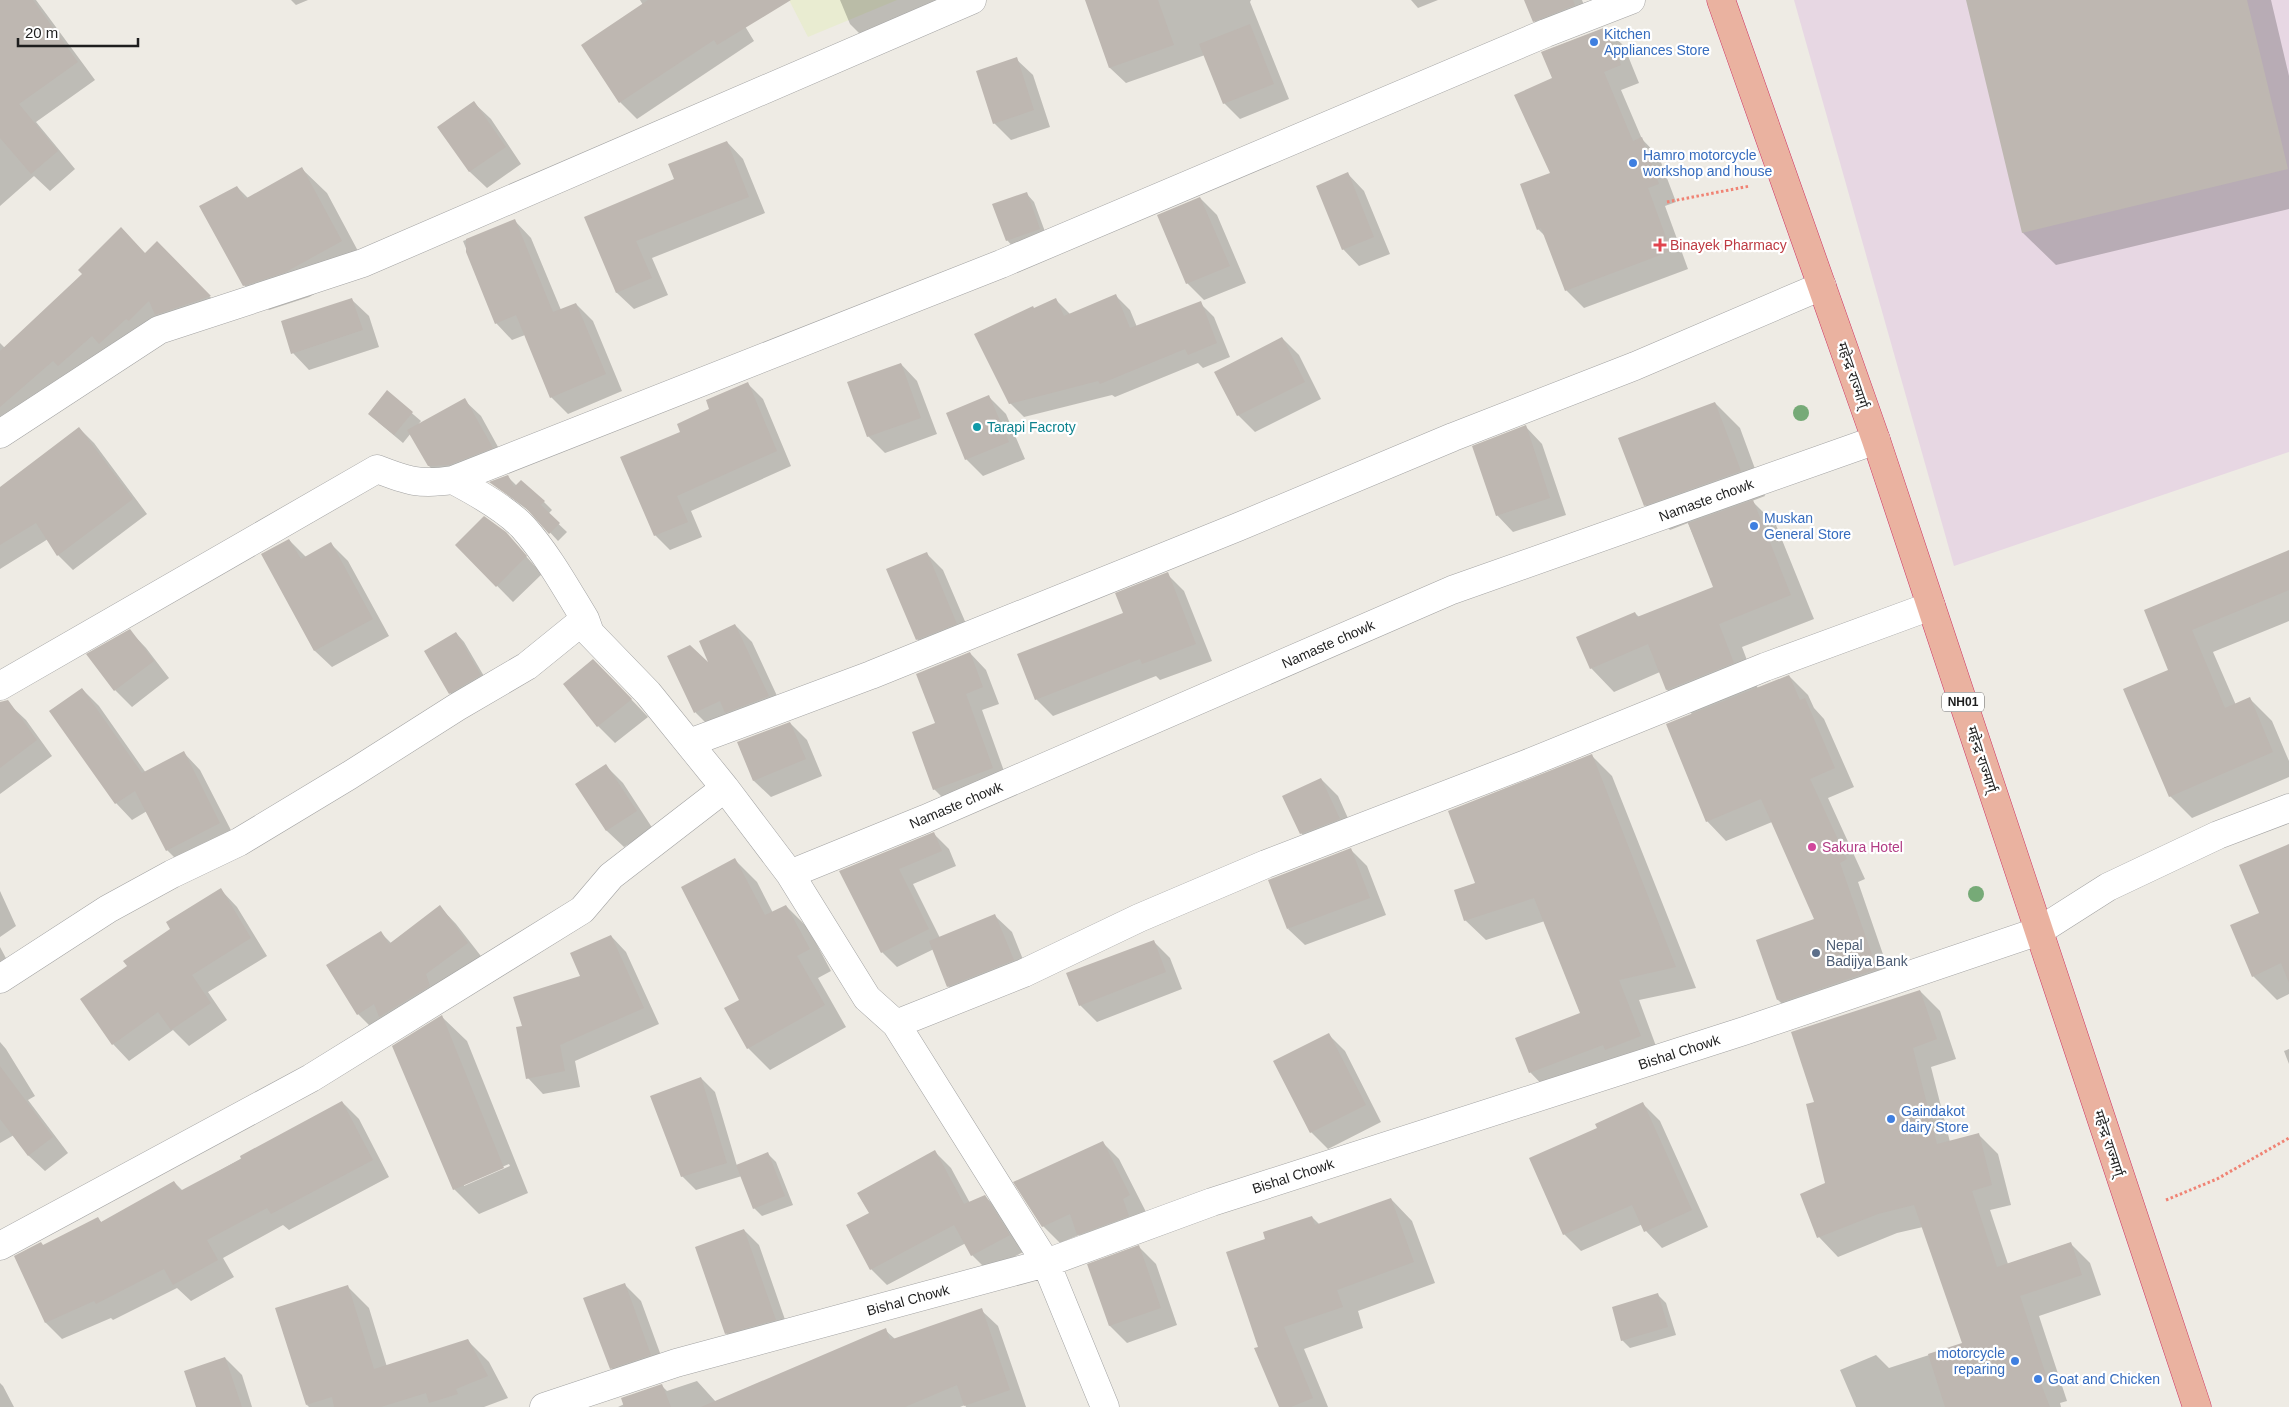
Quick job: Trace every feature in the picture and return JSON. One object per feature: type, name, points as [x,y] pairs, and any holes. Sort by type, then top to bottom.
[{"type":"highway","name":"महेन्द्र राज्मार्ग्","points":[[1721,0],[1876,440],[2197,1407]]},
{"type":"street","points":[[0,434],[159,330],[245,300],[362,263],[972,0]]},
{"type":"street","points":[[0,686],[377,469],[410,482],[430,484],[453,480],[1001,264],[1631,0]]},
{"type":"street","points":[[689,743],[871,674],[1238,527],[1453,437],[1635,366],[1822,286]]},
{"type":"street","name":"Namaste chowk","points":[[790,874],[925,819],[1452,590],[1876,440]]},
{"type":"street","points":[[453,480],[477,492],[522,526],[554,568],[585,619],[590,633],[648,693],[725,788],[790,874],[867,998],[896,1024],[1046,1263],[1105,1407]]},
{"type":"street","points":[[896,1024],[1024,973],[1139,918],[1266,864],[1526,764],[1765,667],[1931,606]]},
{"type":"street","points":[[0,979],[108,909],[172,874],[239,842],[350,775],[457,707],[527,666],[585,619]]},
{"type":"street","points":[[0,1246],[311,1078],[582,910],[611,876],[725,788]]},
{"type":"street","name":"Bishal Chowk","points":[[544,1407],[676,1363],[1046,1263],[1212,1202],[1744,1031],[2039,931],[2116,883],[2218,835],[2289,808]]},
{"type":"path","points":[[1667,202],[1784,179]]},
{"type":"path","points":[[2132,1210],[2176,1197],[2218,1179],[2289,1138]]},
{"type":"shaded area","points":[[1794,0],[2289,0],[2289,452],[1954,566]]},
{"type":"green space","points":[[789,0],[897,0],[808,37]]},
{"type":"building","points":[[0,0],[33,0],[78,62],[19,104],[58,151],[31,174],[0,138]]},
{"type":"building","points":[[648,0],[791,0],[717,45],[714,40],[619,103],[581,45]]},
{"type":"building","points":[[1085,0],[1158,0],[1174,45],[1109,68]]},
{"type":"building","points":[[1524,0],[1573,0],[1575,5],[1533,22]]},
{"type":"building","points":[[1966,0],[2247,0],[2288,169],[2022,233]]},
{"type":"building","points":[[1250,24],[1274,84],[1223,104],[1199,44]]},
{"type":"building","points":[[1606,27],[1621,65],[1604,72],[1633,141],[1642,137],[1659,184],[1648,188],[1671,251],[1565,291],[1541,228],[1537,230],[1520,184],[1550,173],[1514,95],[1552,78],[1541,52]]},
{"type":"building","points":[[1017,57],[1034,110],[993,124],[976,71]]},
{"type":"building","points":[[474,101],[506,147],[469,172],[437,127]]},
{"type":"building","points":[[727,141],[749,197],[636,241],[652,278],[616,293],[584,217],[674,179],[668,164]]},
{"type":"building","points":[[302,167],[342,241],[284,273],[243,286],[199,206],[237,186],[245,199]]},
{"type":"building","points":[[1348,172],[1374,237],[1342,250],[1316,186]]},
{"type":"building","points":[[1027,192],[1040,229],[1006,241],[992,204]]},
{"type":"building","points":[[1200,197],[1230,266],[1186,284],[1157,215]]},
{"type":"building","points":[[515,219],[553,312],[576,303],[606,374],[550,398],[516,315],[495,324],[466,252],[466,239]]},
{"type":"building","points":[[121,227],[145,253],[157,241],[211,296],[155,315],[149,301],[129,321],[126,319],[99,344],[92,336],[58,366],[53,361],[0,407],[0,351],[82,274],[78,270]]},
{"type":"building","points":[[1116,294],[1130,328],[1201,301],[1217,343],[1188,355],[1185,349],[1100,384],[1098,381],[1009,404],[974,334],[1033,306],[1034,308],[1056,298],[1064,316]]},
{"type":"building","points":[[352,298],[363,330],[291,354],[281,321]]},
{"type":"building","points":[[1282,337],[1305,382],[1237,416],[1214,372]]},
{"type":"building","points":[[901,363],[921,418],[867,437],[847,382]]},
{"type":"building","points":[[748,382],[777,451],[677,496],[688,522],[654,536],[620,457],[680,432],[677,424],[709,409],[706,400]]},
{"type":"building","points":[[387,390],[413,412],[394,435],[368,414]]},
{"type":"building","name":"Tarapi Facroty","points":[[989,395],[1009,442],[965,460],[946,413]]},
{"type":"building","points":[[465,398],[493,448],[449,465],[428,466],[407,430]]},
{"type":"building","points":[[1715,402],[1741,471],[1644,506],[1618,438]]},
{"type":"building","points":[[1526,425],[1550,498],[1496,516],[1472,446]]},
{"type":"building","points":[[79,427],[133,499],[57,556],[36,523],[0,545],[0,487]]},
{"type":"building","points":[[508,475],[514,487],[521,480],[545,501],[541,505],[560,523],[549,534],[526,508],[489,482]]},
{"type":"building","points":[[1753,500],[1791,595],[1719,624],[1734,663],[1666,690],[1648,644],[1590,669],[1576,637],[1635,612],[1637,617],[1713,587],[1688,523]]},
{"type":"building","points":[[484,516],[506,532],[527,556],[496,587],[455,545]]},
{"type":"building","points":[[289,539],[301,559],[331,542],[373,619],[314,651],[261,554]]},
{"type":"building","points":[[2289,550],[2289,590],[2192,630],[2225,708],[2250,697],[2273,752],[2169,797],[2123,689],[2168,670],[2144,610]]},
{"type":"building","points":[[927,552],[957,624],[916,640],[886,569]]},
{"type":"building","points":[[1168,572],[1196,644],[1142,664],[1140,659],[1035,700],[1017,654],[1123,613],[1115,593]]},
{"type":"building","points":[[735,624],[769,696],[725,713],[720,701],[694,713],[667,656],[690,645],[708,662],[699,641]]},
{"type":"building","points":[[130,629],[154,661],[114,691],[86,654]]},
{"type":"building","points":[[456,632],[481,675],[449,694],[424,651]]},
{"type":"building","points":[[970,652],[983,687],[966,694],[993,768],[933,790],[912,732],[935,723],[916,674]]},
{"type":"building","points":[[593,659],[632,699],[597,727],[563,684]]},
{"type":"building","points":[[1789,675],[1800,700],[1805,698],[1835,768],[1810,779],[1847,859],[1840,863],[1877,969],[1781,1002],[1780,999],[1777,1000],[1756,940],[1814,919],[1761,799],[1706,822],[1666,724]]},
{"type":"building","points":[[82,688],[142,773],[184,751],[220,823],[166,851],[135,791],[115,804],[49,711]]},
{"type":"building","points":[[8,700],[37,740],[0,768],[0,702]]},
{"type":"building","points":[[790,722],[806,759],[753,781],[737,742]]},
{"type":"building","points":[[1592,754],[1676,967],[1619,980],[1641,1036],[1605,1050],[1603,1045],[1529,1073],[1515,1038],[1580,1013],[1534,898],[1464,921],[1454,890],[1475,883],[1448,811]]},
{"type":"building","points":[[606,764],[637,811],[606,831],[575,784]]},
{"type":"building","points":[[1321,778],[1340,819],[1300,834],[1282,796]]},
{"type":"building","points":[[934,832],[942,851],[899,869],[929,929],[881,953],[839,871]]},
{"type":"building","points":[[2289,844],[2289,983],[2281,963],[2252,977],[2230,925],[2259,913],[2239,865]]},
{"type":"building","points":[[1351,848],[1370,898],[1287,929],[1268,880]]},
{"type":"building","points":[[735,858],[765,915],[786,905],[810,949],[797,956],[825,1005],[747,1049],[724,1008],[739,1000],[681,887]]},
{"type":"building","points":[[221,888],[251,938],[192,975],[211,1003],[171,1030],[158,1012],[112,1045],[80,999],[127,966],[123,961],[170,929],[166,922]]},
{"type":"building","points":[[440,905],[468,943],[426,974],[430,986],[379,1017],[374,1004],[357,1015],[326,965],[381,931],[389,944]]},
{"type":"building","points":[[995,914],[1014,960],[947,987],[929,941]]},
{"type":"building","points":[[611,935],[644,1008],[560,1045],[565,1071],[526,1079],[516,1027],[522,1026],[513,997],[580,976],[570,953]]},
{"type":"building","points":[[1154,940],[1166,972],[1079,1006],[1066,973]]},
{"type":"building","points":[[1920,990],[1937,1039],[1913,1048],[1937,1144],[1979,1133],[1992,1185],[1972,1191],[1997,1267],[2071,1242],[2082,1275],[2020,1296],[2048,1381],[2041,1384],[2050,1407],[1945,1407],[1928,1354],[1962,1343],[1914,1205],[1878,1214],[1817,1238],[1800,1194],[1825,1183],[1806,1104],[1814,1102],[1791,1032]]},
{"type":"building","points":[[442,1015],[504,1168],[453,1190],[392,1046]]},
{"type":"building","points":[[1329,1033],[1366,1105],[1310,1133],[1273,1061]]},
{"type":"building","points":[[0,1066],[53,1137],[28,1156],[0,1119]]},
{"type":"building","points":[[701,1077],[727,1163],[681,1177],[650,1096]]},
{"type":"building","points":[[342,1101],[373,1160],[271,1214],[267,1208],[207,1240],[218,1260],[173,1285],[164,1269],[96,1304],[94,1301],[45,1323],[14,1256],[41,1242],[43,1245],[98,1217],[101,1222],[174,1181],[180,1191],[241,1159],[240,1156]]},
{"type":"building","points":[[1643,1102],[1692,1210],[1644,1232],[1632,1205],[1563,1235],[1529,1158],[1597,1128],[1595,1124]]},
{"type":"building","points":[[1103,1141],[1130,1195],[1123,1199],[1129,1216],[1077,1235],[1070,1214],[1042,1227],[1013,1182]]},
{"type":"building","points":[[935,1150],[964,1204],[985,1195],[1010,1235],[971,1256],[954,1225],[870,1270],[846,1225],[869,1213],[857,1193]]},
{"type":"building","points":[[768,1152],[785,1196],[753,1209],[736,1165]]},
{"type":"building","points":[[1391,1198],[1414,1262],[1337,1290],[1343,1307],[1284,1327],[1313,1398],[1291,1407],[1279,1407],[1254,1348],[1258,1347],[1226,1252],[1265,1239],[1263,1232],[1312,1216],[1315,1225]]},
{"type":"building","points":[[744,1229],[776,1320],[725,1334],[695,1247]]},
{"type":"building","points":[[1139,1245],[1161,1308],[1109,1326],[1087,1264]]},
{"type":"building","points":[[625,1283],[651,1355],[610,1369],[583,1298]]},
{"type":"building","points":[[348,1285],[374,1369],[468,1339],[488,1376],[456,1389],[458,1394],[429,1403],[426,1393],[381,1407],[334,1407],[332,1397],[306,1405],[275,1308]]},
{"type":"building","points":[[1658,1293],[1668,1327],[1621,1341],[1612,1307]]},
{"type":"building","points":[[982,1308],[1010,1390],[964,1406],[957,1385],[905,1407],[701,1407],[886,1328],[890,1340]]},
{"type":"building","points":[[225,1357],[242,1407],[196,1407],[184,1371]]},
{"type":"building","points":[[662,1384],[671,1407],[624,1407],[621,1398]]},
{"type":"place","name":"Kitchen Appliances Store","points":[[1594,42]]},
{"type":"place","name":"Hamro motorcycle workshop and house","points":[[1633,163]]},
{"type":"place","name":"Binayek Pharmacy","points":[[1660,245]]},
{"type":"place","name":"Tarapi Facroty","points":[[977,427]]},
{"type":"place","name":"Muskan General Store","points":[[1754,526]]},
{"type":"place","name":"Sakura Hotel","points":[[1812,847]]},
{"type":"place","name":"Nepal Badijya Bank","points":[[1816,953]]},
{"type":"place","name":"Gaindakot dairy Store","points":[[1891,1119]]},
{"type":"place","name":"motorcycle reparing","points":[[2015,1361]]},
{"type":"place","name":"Goat and Chicken","points":[[2038,1379]]}]
